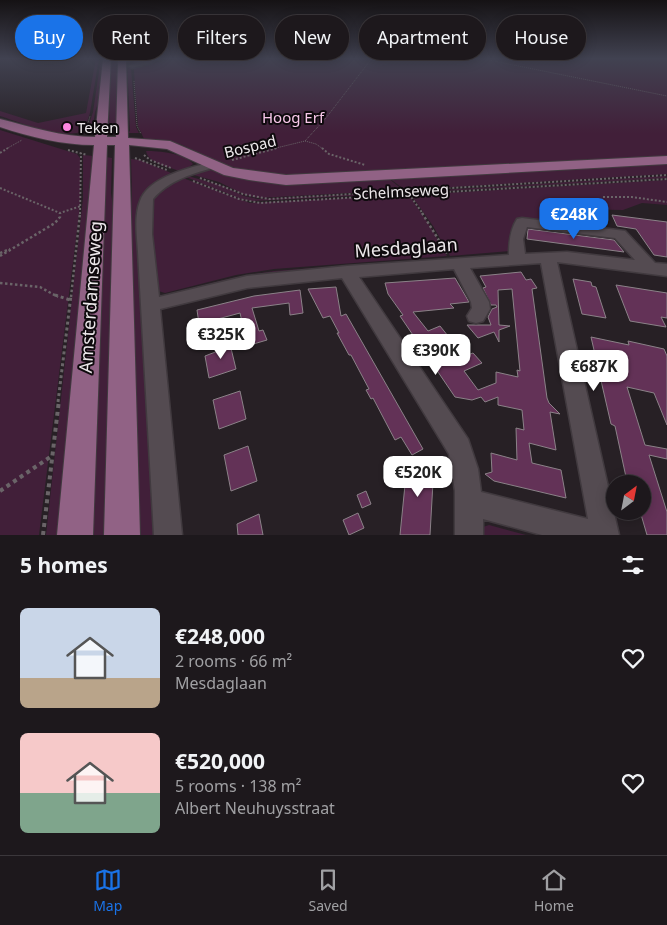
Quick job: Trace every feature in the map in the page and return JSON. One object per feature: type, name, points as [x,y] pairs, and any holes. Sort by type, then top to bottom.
[{"type":"main road","name":"Amsterdamseweg","points":[[74,535],[105,83]]},
{"type":"main road","name":"Amsterdamseweg","points":[[122,83],[122,535]]},
{"type":"main road","name":"Schelmseweg","points":[[0,123],[25,135],[61,144],[122,144],[160,150],[195,157],[242,175],[271,179],[318,180],[667,160]]},
{"type":"street","points":[[168,535],[146,253],[145,205],[157,189],[183,175],[213,165]]},
{"type":"street","points":[[517,259],[516,240],[522,222],[620,234],[650,268]]},
{"type":"street","points":[[548,257],[604,535]]},
{"type":"street","name":"Mesdaglaan","points":[[150,305],[247,282],[454,260],[567,257],[667,270]]},
{"type":"street","points":[[454,260],[480,302],[481,309],[476,316]]},
{"type":"street","points":[[347,272],[453,437],[463,460],[470,502],[469,535]]},
{"type":"street","points":[[470,502],[596,535]]},
{"type":"path","points":[[133,83],[137,126],[141,134]]},
{"type":"path","points":[[353,83],[326,118],[305,141],[316,144],[329,154],[367,165],[409,194],[454,260]]},
{"type":"path","points":[[603,83],[667,96]]},
{"type":"path","points":[[0,153],[25,135]]},
{"type":"path","name":"Bospad","points":[[213,165],[305,141]]},
{"type":"path","name":"Schelmseweg","points":[[136,158],[144,155],[150,160],[239,199],[260,203],[667,177]]},
{"type":"path","name":"Schelmseweg","points":[[183,175],[226,186],[249,197],[261,199],[667,177]]},
{"type":"path","points":[[0,188],[60,213],[60,217],[55,223],[14,248],[0,254]]},
{"type":"path","points":[[604,197],[632,197],[667,202]]},
{"type":"path","name":"Amsterdamseweg","points":[[43,535],[81,206],[60,213]]},
{"type":"path","points":[[0,283],[40,287],[62,299],[71,300]]},
{"type":"path","points":[[0,491],[53,455]]},
{"type":"green space","points":[[91,83],[95,83],[90,113],[84,131],[75,133],[53,132],[0,116],[0,111],[38,123],[86,113]]},
{"type":"green space","points":[[97,83],[102,83],[92,133],[86,133],[93,112]]},
{"type":"green space","points":[[110,83],[118,83],[117,133],[109,133]]},
{"type":"green space","points":[[128,83],[132,83],[136,127],[139,133],[127,133],[130,131]]},
{"type":"green space","name":"Hoog Erf","points":[[135,83],[667,83],[667,158],[305,178],[245,171],[223,164],[180,144],[144,139],[138,126]]},
{"type":"green space","points":[[0,130],[77,154],[80,158],[80,206],[39,535],[0,535]]},
{"type":"green space","points":[[146,151],[178,155],[193,164],[183,172],[156,162],[151,159]]},
{"type":"green space","points":[[83,155],[94,156],[63,535],[46,535],[83,198]]},
{"type":"green space","points":[[106,157],[112,158],[111,193],[115,221],[110,535],[88,535]]},
{"type":"green space","points":[[131,159],[140,160],[176,175],[149,192],[158,535],[135,535],[128,232],[132,196]]},
{"type":"green space","points":[[667,162],[667,174],[405,190],[389,178]]},
{"type":"green space","points":[[199,170],[211,170],[230,176],[388,178],[403,190],[258,198],[245,195],[219,182],[190,174]]},
{"type":"green space","points":[[666,176],[667,178],[407,192]]},
{"type":"green space","points":[[186,177],[223,186],[244,196],[258,199],[407,193],[252,201],[241,199]]},
{"type":"green space","points":[[183,178],[250,203],[409,195],[447,256],[274,269],[236,275],[165,293],[155,290],[150,242],[151,205],[153,197],[159,190]]},
{"type":"green space","points":[[667,180],[667,205],[642,203],[623,210],[569,209],[573,224],[520,218],[511,251],[450,256],[433,226],[411,195]]},
{"type":"green space","points":[[448,258],[449,260],[165,297],[165,295],[232,278],[274,271]]},
{"type":"green space","points":[[489,525],[526,535],[479,535],[483,527]]},
{"type":"building","points":[[612,215],[667,222],[667,257],[654,255],[636,229],[617,226]]},
{"type":"building","points":[[528,229],[614,240],[624,252],[527,239]]},
{"type":"building","points":[[521,272],[526,280],[531,279],[537,288],[532,289],[547,398],[549,403],[560,414],[550,412],[556,450],[529,443],[532,463],[561,470],[566,498],[494,481],[485,474],[492,472],[491,453],[517,460],[516,428],[524,430],[522,410],[498,405],[498,397],[485,402],[481,397],[472,400],[455,397],[400,316],[403,315],[388,294],[385,283],[455,278],[469,302],[450,304],[454,308],[413,312],[428,331],[440,326],[448,336],[442,338],[457,359],[473,353],[482,363],[464,371],[478,390],[496,383],[496,372],[518,377],[517,370],[520,371],[512,289],[498,290],[499,325],[510,326],[499,330],[499,342],[494,332],[478,338],[467,325],[491,325],[488,317],[492,309],[497,307],[496,305],[491,305],[483,288],[486,287],[480,276]]},
{"type":"building","points":[[573,279],[591,282],[592,286],[596,287],[606,318],[582,314]]},
{"type":"building","points":[[616,285],[667,293],[667,318],[661,317],[666,327],[630,321]]},
{"type":"building","points":[[336,287],[341,316],[346,314],[423,449],[412,455],[401,437],[395,440],[373,398],[371,399],[366,390],[369,389],[337,333],[339,333],[330,316],[323,318],[308,289]]},
{"type":"building","points":[[300,290],[303,313],[290,315],[289,303],[252,308],[259,331],[263,330],[267,340],[250,345],[247,343],[240,313],[199,324],[197,310],[254,296]]},
{"type":"building","points":[[591,337],[629,345],[628,341],[664,349],[667,356],[667,425],[654,393],[627,387],[645,445],[667,449],[667,459],[649,455],[667,512],[667,535],[647,535],[643,520],[651,520],[651,475],[626,475],[615,426],[611,424]]},
{"type":"building","points":[[229,340],[236,369],[209,378],[205,356],[218,351],[216,343]]},
{"type":"building","points":[[240,391],[246,419],[219,429],[213,400]]},
{"type":"building","points":[[248,446],[257,481],[231,491],[224,455]]},
{"type":"building","points":[[411,457],[437,463],[436,482],[433,482],[430,535],[400,535],[406,475],[409,476]]},
{"type":"building","points":[[366,491],[371,504],[362,508],[357,495]]},
{"type":"building","points":[[358,513],[364,528],[349,535],[343,520]]},
{"type":"building","points":[[259,514],[263,535],[238,535],[237,524]]},
{"type":"place","name":"Teken","points":[[67,127]]}]
